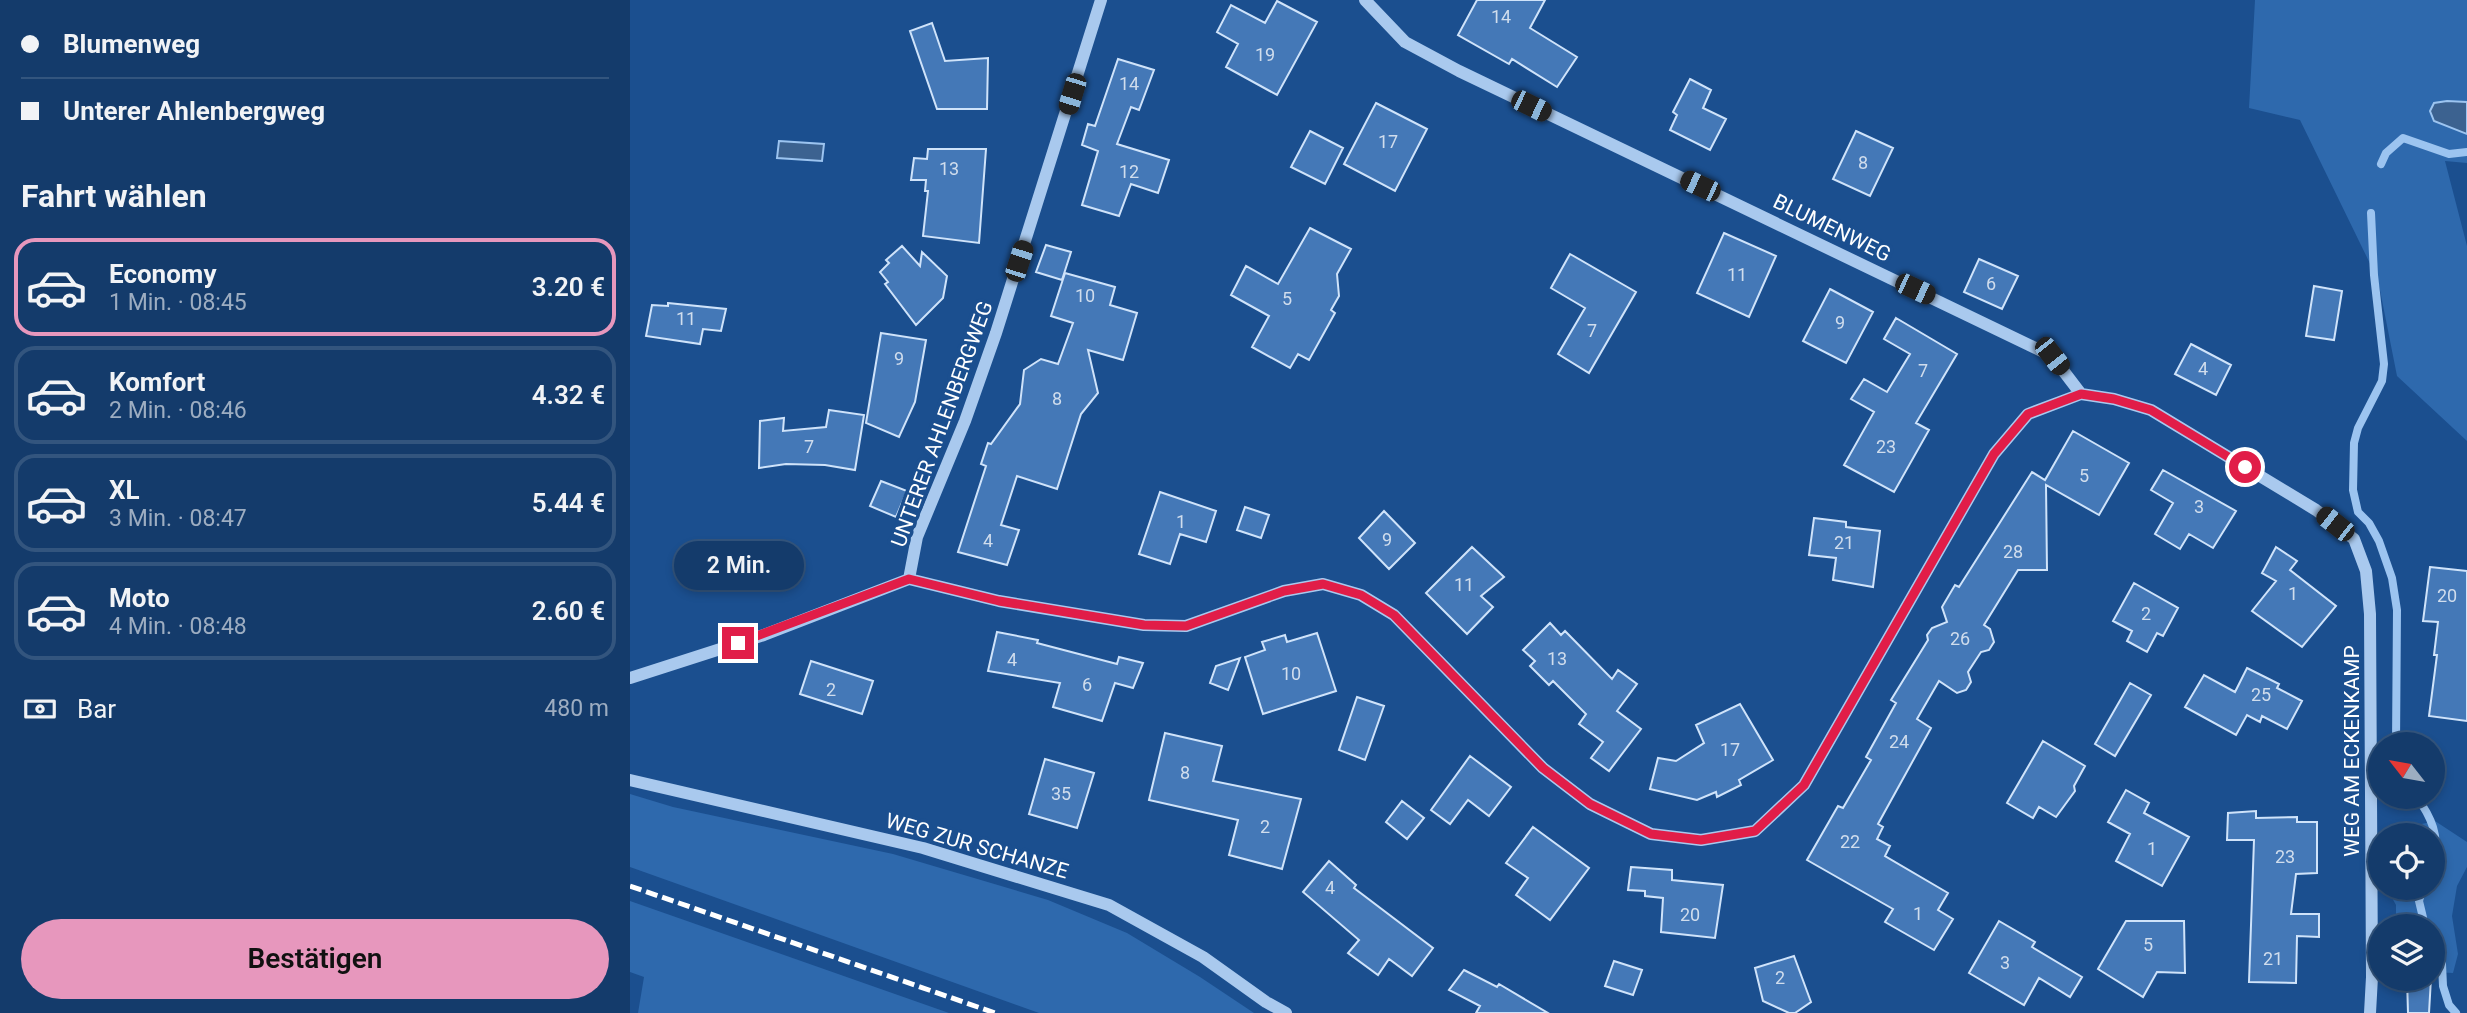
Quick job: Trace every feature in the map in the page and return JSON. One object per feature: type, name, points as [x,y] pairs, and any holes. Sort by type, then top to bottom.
[{"type":"street","name":"UNTERER AHLENBERGWEG","points":[[630,678],[764,635],[909,579],[917,537],[965,421],[987,358],[1101,0]]},
{"type":"street","name":"BLUMENWEG","points":[[1365,0],[1405,42],[1460,71],[2052,356],[2081,394]]},
{"type":"street","points":[[909,579],[999,601],[1144,625],[1186,626],[1284,591],[1323,584],[1361,595],[1394,615],[1543,768],[1590,804],[1651,834],[1701,840],[1755,831],[1804,785],[1994,454],[2028,414],[2081,394]]},
{"type":"street","name":"WEG AM ECKENKAMP","points":[[2081,394],[2114,399],[2151,410],[2316,510],[2354,539],[2366,571],[2370,614],[2370,1013]]},
{"type":"street","name":"WEG ZUR SCHANZE","points":[[630,780],[923,848],[1109,905],[1203,957],[1286,1013]]},
{"type":"shaded area","points":[[2255,0],[2467,0],[2467,163],[2445,161],[2467,246],[2467,441],[2397,376],[2378,280],[2300,120],[2249,108]]},
{"type":"shaded area","points":[[2467,102],[2467,134],[2434,121],[2430,111],[2434,103]]},
{"type":"shaded area","points":[[779,141],[824,144],[822,161],[777,158]]},
{"type":"shaded area","points":[[630,794],[673,807],[893,854],[1048,900],[1127,933],[1254,1013],[1039,1013],[630,867]]},
{"type":"shaded area","points":[[2445,828],[2467,842],[2467,867],[2457,886],[2452,916],[2458,954],[2453,973],[2445,973],[2445,914],[2396,914],[2393,900],[2445,900]]},
{"type":"shaded area","points":[[630,901],[949,1013],[638,1013],[644,977],[630,972]]},
{"type":"building","points":[[1477,0],[1545,0],[1530,28],[1577,57],[1557,87],[1512,59],[1509,64],[1458,35]]},
{"type":"building","points":[[1277,1],[1317,22],[1277,95],[1226,67],[1238,44],[1217,32],[1231,5],[1265,23]]},
{"type":"building","points":[[932,23],[945,61],[988,58],[987,109],[937,109],[910,31]]},
{"type":"building","points":[[1118,59],[1154,70],[1139,110],[1131,107],[1117,144],[1169,160],[1158,193],[1131,184],[1119,216],[1082,205],[1098,151],[1082,145],[1088,124],[1095,126]]},
{"type":"building","points":[[1690,79],[1711,90],[1703,108],[1726,119],[1710,150],[1670,130],[1677,115],[1673,112]]},
{"type":"building","points":[[1376,103],[1427,129],[1395,191],[1344,164]]},
{"type":"building","points":[[1310,131],[1343,148],[1325,184],[1291,167]]},
{"type":"building","points":[[1856,131],[1893,148],[1870,196],[1833,179]]},
{"type":"building","points":[[928,149],[986,149],[979,243],[923,236],[928,191],[925,191],[926,180],[911,180],[914,158],[927,159]]},
{"type":"building","points":[[1310,228],[1351,249],[1337,274],[1339,296],[1331,310],[1335,313],[1309,360],[1298,354],[1290,368],[1252,347],[1269,316],[1231,295],[1246,266],[1278,284]]},
{"type":"building","points":[[1724,233],[1776,256],[1749,317],[1697,293]]},
{"type":"building","points":[[1046,245],[1071,252],[1062,280],[1036,272]]},
{"type":"building","points":[[902,246],[920,266],[922,252],[947,276],[943,298],[916,325],[885,284],[888,282],[880,272],[889,263],[886,260]]},
{"type":"building","points":[[1570,254],[1636,292],[1589,373],[1558,354],[1585,308],[1551,288]]},
{"type":"building","points":[[1979,259],[2018,276],[2002,309],[1964,292]]},
{"type":"building","points":[[1065,273],[1115,287],[1110,305],[1137,313],[1123,360],[1088,350],[1098,393],[1081,414],[1057,489],[1017,476],[1001,525],[1019,530],[1007,565],[958,552],[986,466],[981,464],[988,443],[991,444],[1020,404],[1024,370],[1041,359],[1058,364],[1073,323],[1051,316]]},
{"type":"building","points":[[2314,286],[2342,291],[2334,340],[2306,336]]},
{"type":"building","points":[[1830,289],[1873,312],[1846,363],[1803,341]]},
{"type":"building","points":[[668,303],[726,309],[721,331],[703,329],[700,344],[646,336],[652,305],[668,306]]},
{"type":"building","points":[[1896,318],[1957,354],[1916,423],[1929,430],[1894,492],[1844,465],[1874,412],[1851,399],[1864,379],[1887,392],[1910,354],[1884,339]]},
{"type":"building","points":[[881,333],[926,340],[915,402],[899,437],[866,423]]},
{"type":"building","points":[[2191,344],[2231,365],[2216,395],[2175,374]]},
{"type":"building","points":[[829,410],[864,415],[855,470],[825,465],[786,464],[759,468],[760,421],[784,418],[783,431],[826,427]]},
{"type":"building","points":[[2073,431],[2129,463],[2099,515],[2046,485],[2047,570],[2018,570],[1984,625],[1990,629],[1994,642],[1989,650],[1981,652],[1968,672],[1971,682],[1966,690],[1957,693],[1939,681],[1917,719],[1931,728],[1878,824],[1883,827],[1877,839],[1890,846],[1885,856],[1948,893],[1938,910],[1953,919],[1934,950],[1885,922],[1893,909],[1807,860],[1838,806],[1843,808],[1871,760],[1866,757],[1896,703],[1891,700],[1928,640],[1927,635],[1932,628],[1947,622],[1942,607],[1955,585],[1959,587],[2032,472],[2045,480]]},
{"type":"building","points":[[2163,470],[2236,511],[2213,548],[2189,534],[2180,549],[2155,534],[2173,503],[2151,490]]},
{"type":"building","points":[[881,481],[907,491],[896,517],[870,506]]},
{"type":"building","points":[[1160,492],[1216,511],[1206,542],[1180,534],[1170,564],[1139,554]]},
{"type":"building","points":[[1245,507],[1269,515],[1261,538],[1237,530]]},
{"type":"building","points":[[1384,511],[1415,543],[1389,569],[1359,538]]},
{"type":"building","points":[[1814,518],[1846,522],[1846,527],[1880,531],[1873,587],[1833,580],[1836,558],[1809,555]]},
{"type":"building","points":[[1472,547],[1504,577],[1481,596],[1493,607],[1467,634],[1426,593]]},
{"type":"building","points":[[2276,547],[2297,561],[2290,570],[2336,606],[2302,647],[2252,611],[2276,581],[2262,573]]},
{"type":"building","points":[[2430,567],[2467,571],[2467,721],[2429,716],[2437,655],[2434,655],[2438,622],[2423,621]]},
{"type":"building","points":[[2134,583],[2178,608],[2163,636],[2157,633],[2147,652],[2127,641],[2132,631],[2113,621]]},
{"type":"building","points":[[1550,623],[1561,635],[1565,631],[1612,679],[1618,670],[1637,684],[1617,711],[1641,729],[1609,771],[1591,758],[1603,742],[1579,724],[1586,714],[1553,681],[1549,685],[1530,666],[1535,661],[1523,650]]},
{"type":"building","points":[[997,632],[1038,640],[1037,643],[1117,664],[1119,657],[1143,663],[1133,688],[1115,683],[1102,721],[1053,707],[1060,683],[988,671]]},
{"type":"building","points":[[1317,633],[1336,691],[1263,714],[1245,657],[1265,650],[1262,642],[1285,635],[1287,642]]},
{"type":"building","points":[[1240,658],[1228,690],[1210,683],[1216,666]]},
{"type":"building","points":[[811,661],[873,681],[862,714],[800,694]]},
{"type":"building","points":[[2247,668],[2279,684],[2277,688],[2302,701],[2287,729],[2262,716],[2260,722],[2247,715],[2236,735],[2185,707],[2204,675],[2235,692]]},
{"type":"building","points":[[2130,683],[2151,695],[2115,756],[2095,744]]},
{"type":"building","points":[[1357,697],[1384,706],[1365,760],[1339,750]]},
{"type":"building","points":[[1740,704],[1773,760],[1739,780],[1741,785],[1717,797],[1716,792],[1697,800],[1650,789],[1658,758],[1676,761],[1704,743],[1696,725]]},
{"type":"building","points":[[1165,733],[1222,746],[1213,781],[1301,799],[1282,869],[1229,855],[1238,820],[1149,800]]},
{"type":"building","points":[[2043,741],[2085,766],[2074,786],[2075,791],[2056,817],[2039,807],[2033,818],[2007,803]]},
{"type":"building","points":[[1470,756],[1511,787],[1489,816],[1468,800],[1450,824],[1431,810]]},
{"type":"building","points":[[1045,759],[1094,773],[1077,828],[1029,814]]},
{"type":"building","points":[[2126,790],[2149,803],[2144,813],[2189,837],[2162,886],[2116,861],[2130,834],[2108,822]]},
{"type":"building","points":[[1402,801],[1424,818],[1407,839],[1386,822]]},
{"type":"building","points":[[2256,811],[2256,818],[2297,817],[2297,822],[2317,822],[2317,873],[2296,874],[2291,914],[2319,914],[2319,937],[2297,936],[2296,983],[2249,982],[2254,840],[2227,840],[2228,813]]},
{"type":"building","points":[[1533,827],[1589,868],[1550,920],[1516,895],[1528,878],[1506,863]]},
{"type":"building","points":[[1329,861],[1356,885],[1354,888],[1433,948],[1412,976],[1389,959],[1378,975],[1348,953],[1359,940],[1303,892]]},
{"type":"building","points":[[1631,867],[1672,870],[1672,880],[1723,885],[1715,938],[1661,932],[1663,898],[1645,896],[1645,891],[1628,890]]},
{"type":"building","points":[[1999,921],[2035,942],[2032,947],[2082,977],[2070,997],[2039,978],[2024,1005],[1969,973]]},
{"type":"building","points":[[2126,921],[2184,921],[2185,973],[2157,972],[2143,997],[2098,969]]},
{"type":"building","points":[[1794,956],[1811,1002],[1795,1013],[1789,1013],[1763,1001],[1755,968]]},
{"type":"building","points":[[1614,961],[1642,970],[1633,995],[1605,986]]},
{"type":"building","points":[[1464,970],[1497,987],[1499,984],[1548,1013],[1476,1013],[1480,1006],[1449,990]]},
{"type":"building","points":[[2407,991],[2430,991],[2429,1013],[2408,1013]]},
{"type":"waterway","points":[[2381,164],[2386,153],[2403,138],[2449,154],[2467,152]]},
{"type":"waterway","points":[[2371,213],[2374,275],[2384,364],[2382,381],[2358,428],[2354,443],[2353,490],[2358,512],[2369,523],[2379,541],[2392,578],[2397,610],[2396,732]]},
{"type":"waterway","points":[[2425,809],[2431,823]]},
{"type":"waterway","points":[[2419,900],[2422,914]]},
{"type":"waterway","points":[[2445,991],[2449,1005],[2456,1013]]},
{"type":"railway","points":[[630,886],[995,1013]]},
{"type":"route","points":[[738,643],[909,579],[999,601],[1144,625],[1186,626],[1284,591],[1323,584],[1361,595],[1394,615],[1543,768],[1590,804],[1651,834],[1701,840],[1755,831],[1804,785],[1994,454],[2028,414],[2081,394],[2114,399],[2151,410],[2245,467]]}]
